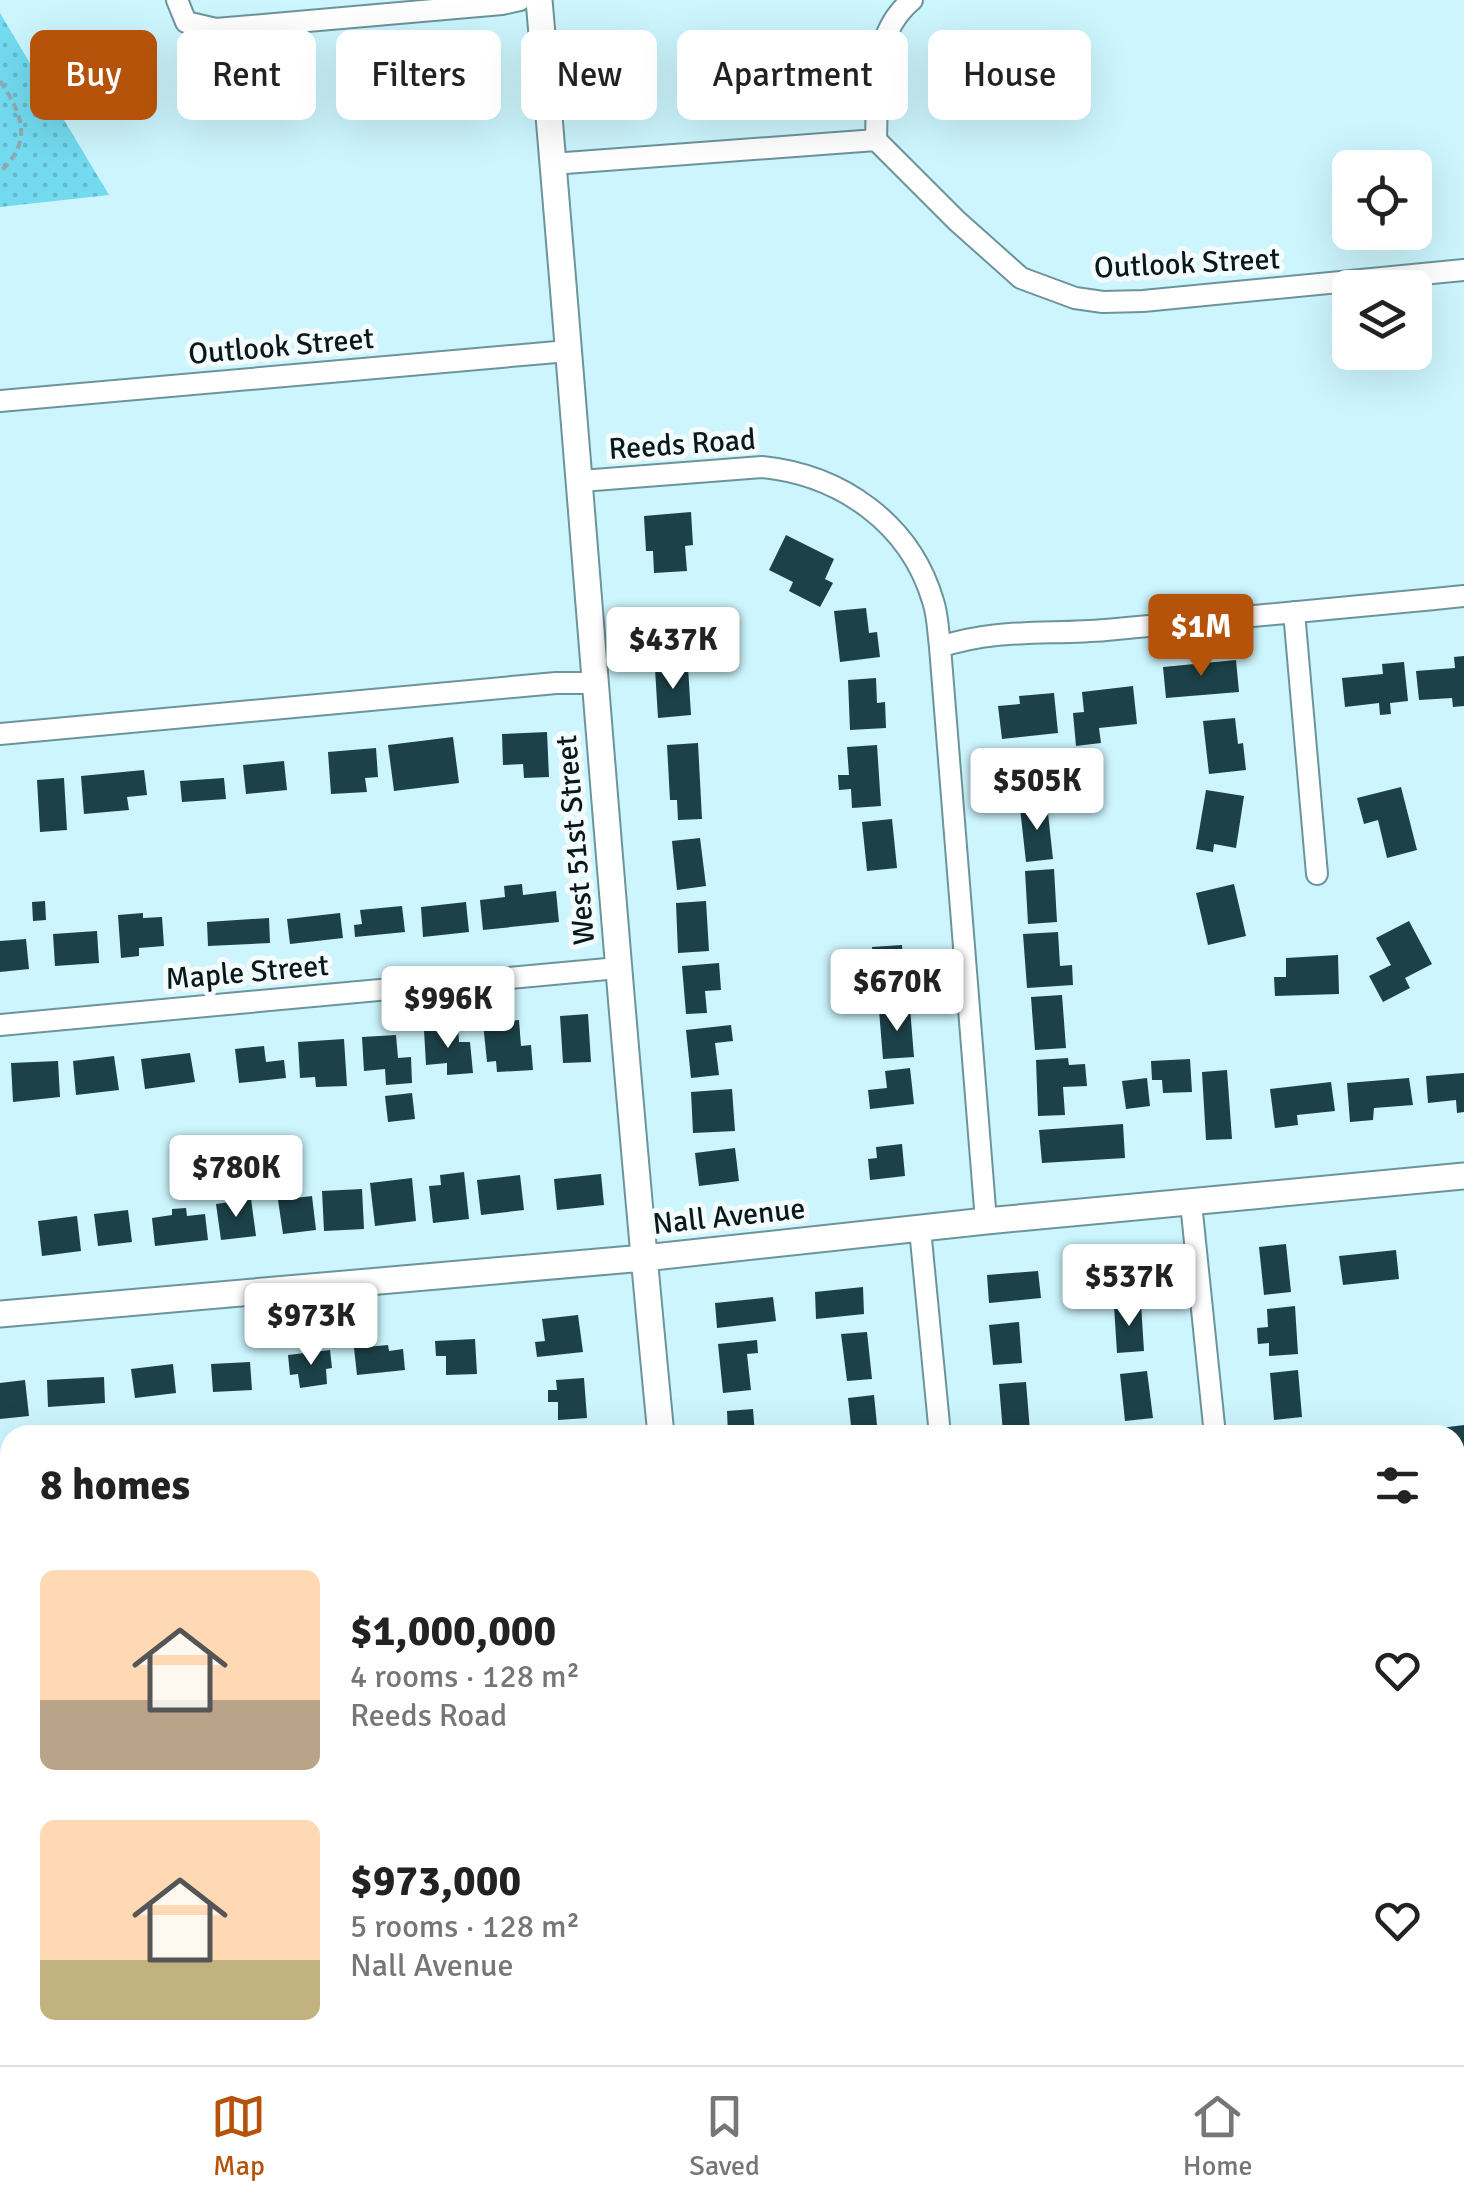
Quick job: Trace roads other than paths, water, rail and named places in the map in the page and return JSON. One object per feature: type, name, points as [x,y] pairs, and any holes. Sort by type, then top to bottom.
[{"type":"street","points":[[176,0],[186,22],[216,29],[520,0]]},
{"type":"street","name":"West 51st Street","points":[[539,0],[618,968],[660,1425]]},
{"type":"street","points":[[552,164],[876,140],[883,39],[896,14],[912,0]]},
{"type":"street","name":"Outlook Street","points":[[876,140],[1002,264],[1021,278],[1074,298],[1143,301],[1464,270]]},
{"type":"street","name":"Outlook Street","points":[[0,401],[568,351]]},
{"type":"street","name":"Reeds Road","points":[[581,481],[762,467],[789,470],[840,488],[883,519],[914,557],[934,604],[940,647],[986,1221]]},
{"type":"street","points":[[940,647],[974,636],[1100,630],[1464,596]]},
{"type":"street","points":[[1294,612],[1317,874]]},
{"type":"street","points":[[0,734],[556,683],[594,683]]},
{"type":"street","name":"Maple Street","points":[[0,1025],[618,968]]},
{"type":"street","name":"Nall Avenue","points":[[0,1314],[644,1258],[1464,1176]]},
{"type":"street","points":[[1191,1203],[1213,1425]]},
{"type":"street","points":[[920,1228],[939,1425]]}]
